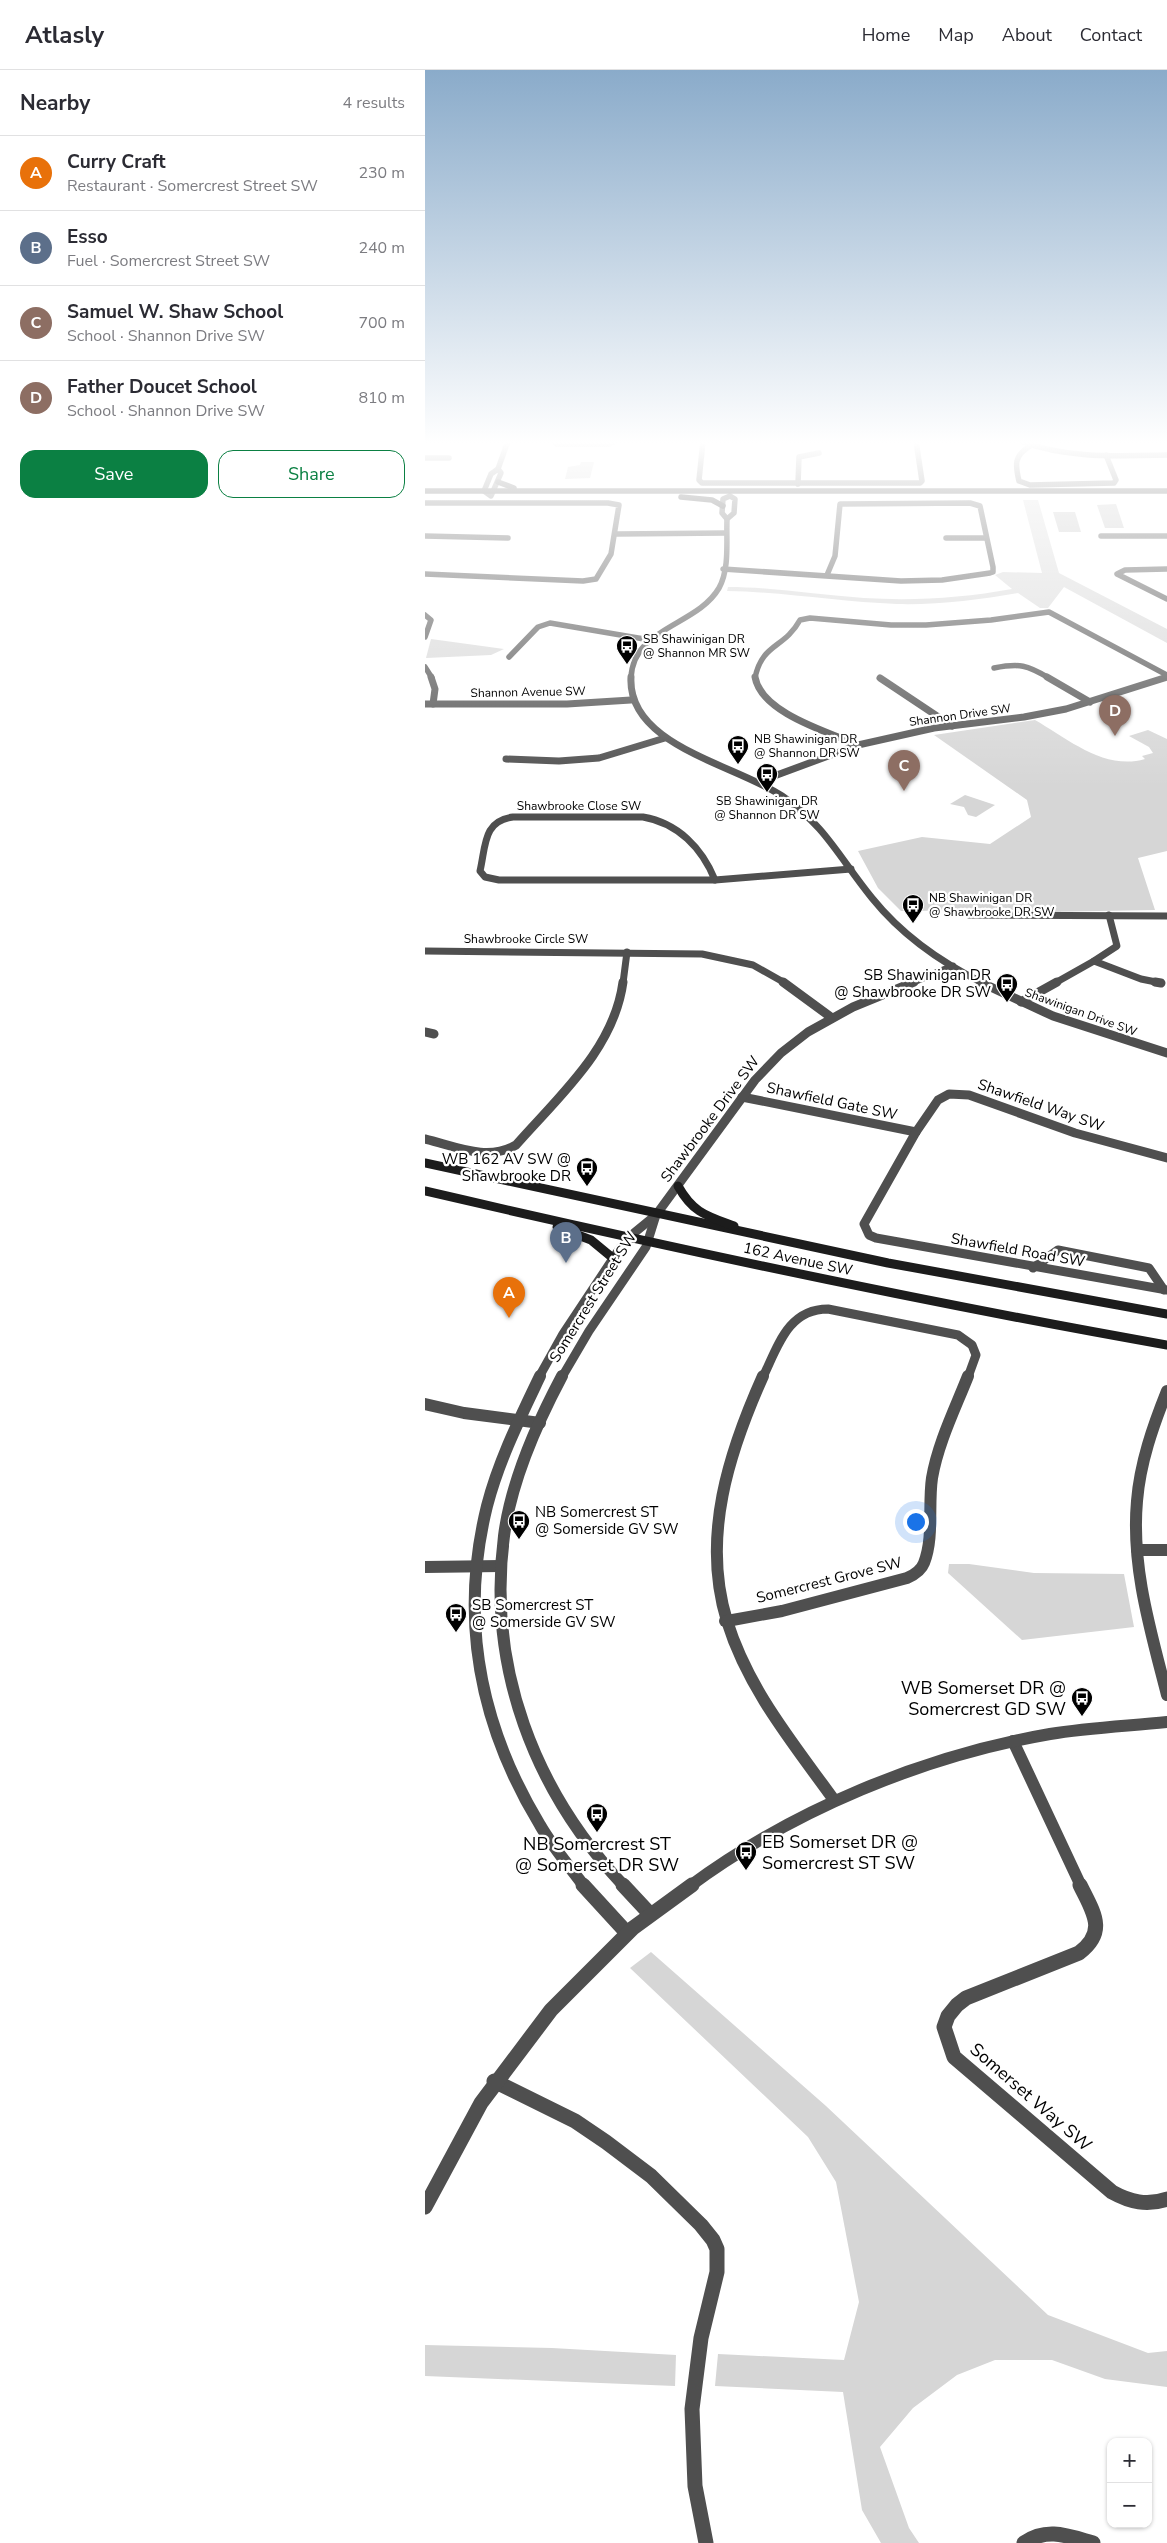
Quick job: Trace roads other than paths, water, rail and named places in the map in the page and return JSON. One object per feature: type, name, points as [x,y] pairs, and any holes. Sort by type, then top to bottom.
[{"type":"main road","name":"162 Avenue SW","points":[[425,1163],[765,1238],[1045,1293],[1167,1314]]},
{"type":"main road","points":[[678,1186],[689,1206],[701,1214],[765,1238]]},
{"type":"main road","name":"162 Avenue SW","points":[[425,1192],[628,1238],[1014,1318],[1167,1345]]},
{"type":"main road","points":[[521,1214],[591,1240],[606,1250],[614,1259]]},
{"type":"street","points":[[425,574],[593,580],[598,578],[609,556]]},
{"type":"street","points":[[631,700],[631,670],[638,655],[650,640],[711,598],[721,584],[724,556]]},
{"type":"street","points":[[827,575],[835,556]]},
{"type":"street","points":[[723,569],[879,580],[925,581],[993,572],[990,556]]},
{"type":"street","points":[[1167,569],[1125,570],[1117,574],[1167,599]]},
{"type":"street","points":[[858,745],[781,711],[758,692],[754,674],[758,662],[767,651],[789,636],[800,620],[810,618],[891,625],[926,625],[991,620],[1049,612],[1167,676]]},
{"type":"street","points":[[425,615],[431,620],[425,637]]},
{"type":"street","points":[[509,656],[538,627],[550,623],[650,640]]},
{"type":"street","points":[[994,668],[1014,664],[1029,666],[1090,702]]},
{"type":"street","points":[[425,667],[436,684],[437,690],[433,704]]},
{"type":"street","name":"Shannon Drive SW","points":[[758,782],[858,745],[916,732],[1024,717],[1090,702],[1167,676]]},
{"type":"street","points":[[880,678],[891,687],[933,710],[952,726]]},
{"type":"street","name":"Shannon Avenue SW","points":[[425,704],[567,704],[631,700]]},
{"type":"street","name":"Shawinigan Drive SW","points":[[631,700],[646,720],[665,738],[701,757],[758,782],[801,810],[831,838],[864,889],[893,922],[953,966],[1021,1002],[1079,1025],[1167,1053]]},
{"type":"street","points":[[506,759],[559,761],[599,758],[665,738]]},
{"type":"street","name":"Shawbrooke Close SW","points":[[715,880],[703,856],[687,839],[659,819],[643,817],[513,817],[499,819],[491,826],[480,871],[485,877],[499,880],[715,880],[851,869]]},
{"type":"street","points":[[969,915],[1167,916]]},
{"type":"street","points":[[1021,1002],[1117,946],[1109,915]]},
{"type":"street","name":"Shawbrooke Circle SW","points":[[425,951],[689,952],[737,960],[776,977],[832,1018]]},
{"type":"street","points":[[425,1139],[490,1153],[502,1152],[516,1145],[603,1040],[616,1016],[627,952]]},
{"type":"street","points":[[1094,961],[1141,979],[1161,983]]},
{"type":"street","name":"Shawbrooke Drive SW","points":[[656,1215],[761,1072],[781,1054],[809,1032],[832,1018],[864,1002],[953,966]]},
{"type":"street","name":"Shawfield Way SW","points":[[867,1231],[864,1224],[866,1218],[916,1132],[941,1098],[949,1094],[964,1094],[1075,1133],[1167,1158]]},
{"type":"street","name":"Shawfield Gate SW","points":[[742,1097],[916,1132]]},
{"type":"street","name":"Somercrest Street SW","points":[[627,1933],[586,1889],[552,1844],[518,1786],[500,1746],[488,1710],[478,1666],[473,1626],[474,1566],[487,1504],[517,1420],[560,1338],[628,1238],[656,1215]]},
{"type":"street","name":"Somercrest Street SW","points":[[650,1914],[627,1891],[576,1827],[545,1776],[533,1750],[512,1691],[502,1643],[499,1592],[501,1566],[510,1512],[540,1423],[581,1342],[649,1242],[656,1215]]},
{"type":"street","name":"Shawfield Road SW","points":[[867,1231],[876,1238],[1033,1268],[1165,1290]]},
{"type":"street","points":[[1033,1268],[1058,1250],[1149,1268],[1165,1290]]},
{"type":"street","name":"Somercrest Grove SW","points":[[725,1621],[782,1611],[907,1578],[921,1570],[926,1556],[927,1519],[935,1466],[949,1417],[976,1355],[968,1341],[958,1336],[829,1308],[810,1310],[796,1319],[767,1368],[739,1435],[721,1502],[716,1541],[716,1576],[725,1621],[754,1686],[834,1800]]},
{"type":"street","points":[[1167,1391],[1142,1471],[1137,1501],[1137,1550],[1144,1596],[1167,1695]]},
{"type":"street","points":[[425,1404],[464,1413],[540,1423]]},
{"type":"street","points":[[1137,1550],[1167,1550]]},
{"type":"street","points":[[425,1566],[501,1566]]},
{"type":"street","points":[[425,2207],[453,2149],[494,2081],[551,2009],[627,1933],[650,1914],[734,1854],[769,1833],[834,1800],[912,1769],[1013,1741],[1066,1731],[1167,1722]]},
{"type":"street","name":"Somerset Way SW","points":[[1013,1741],[1094,1915],[1097,1923],[1096,1937],[1090,1945],[1079,1953],[966,1998],[948,2016],[944,2027],[948,2042],[954,2057],[1113,2192],[1139,2204],[1159,2202],[1167,2199]]},
{"type":"street","points":[[494,2081],[575,2121],[606,2142],[651,2176],[701,2225],[717,2248],[717,2272],[701,2338],[692,2408],[695,2486],[706,2543]]},
{"type":"street","points":[[1024,2543],[1034,2536],[1049,2532],[1093,2543]]},
{"type":"place","name":"SB Shawinigan DR @ Shannon MR SW","points":[[627,665]]},
{"type":"place","name":"Father Doucet School","points":[[1115,736]]},
{"type":"place","name":"NB Shawinigan DR @ Shannon DR SW","points":[[738,765]]},
{"type":"place","name":"Samuel W. Shaw School","points":[[904,791]]},
{"type":"place","name":"SB Shawinigan DR @ Shannon DR SW","points":[[767,793]]},
{"type":"place","name":"NB Shawinigan DR @ Shawbrooke DR SW","points":[[913,924]]},
{"type":"place","name":"SB Shawinigan DR @ Shawbrooke DR SW","points":[[1007,1003]]},
{"type":"place","name":"WB 162 AV SW @ Shawbrooke DR","points":[[587,1187]]},
{"type":"place","name":"Esso","points":[[566,1263]]},
{"type":"place","name":"Curry Craft","points":[[509,1318]]},
{"type":"place","name":"NB Somercrest ST @ Somerside GV SW","points":[[519,1540]]},
{"type":"place","name":"SB Somercrest ST @ Somerside GV SW","points":[[456,1633]]},
{"type":"place","name":"WB Somerset DR @ Somercrest GD SW","points":[[1082,1717]]},
{"type":"place","name":"NB Somercrest ST @ Somerset DR SW","points":[[597,1833]]},
{"type":"place","name":"EB Somerset DR @ Somercrest ST SW","points":[[746,1871]]}]
